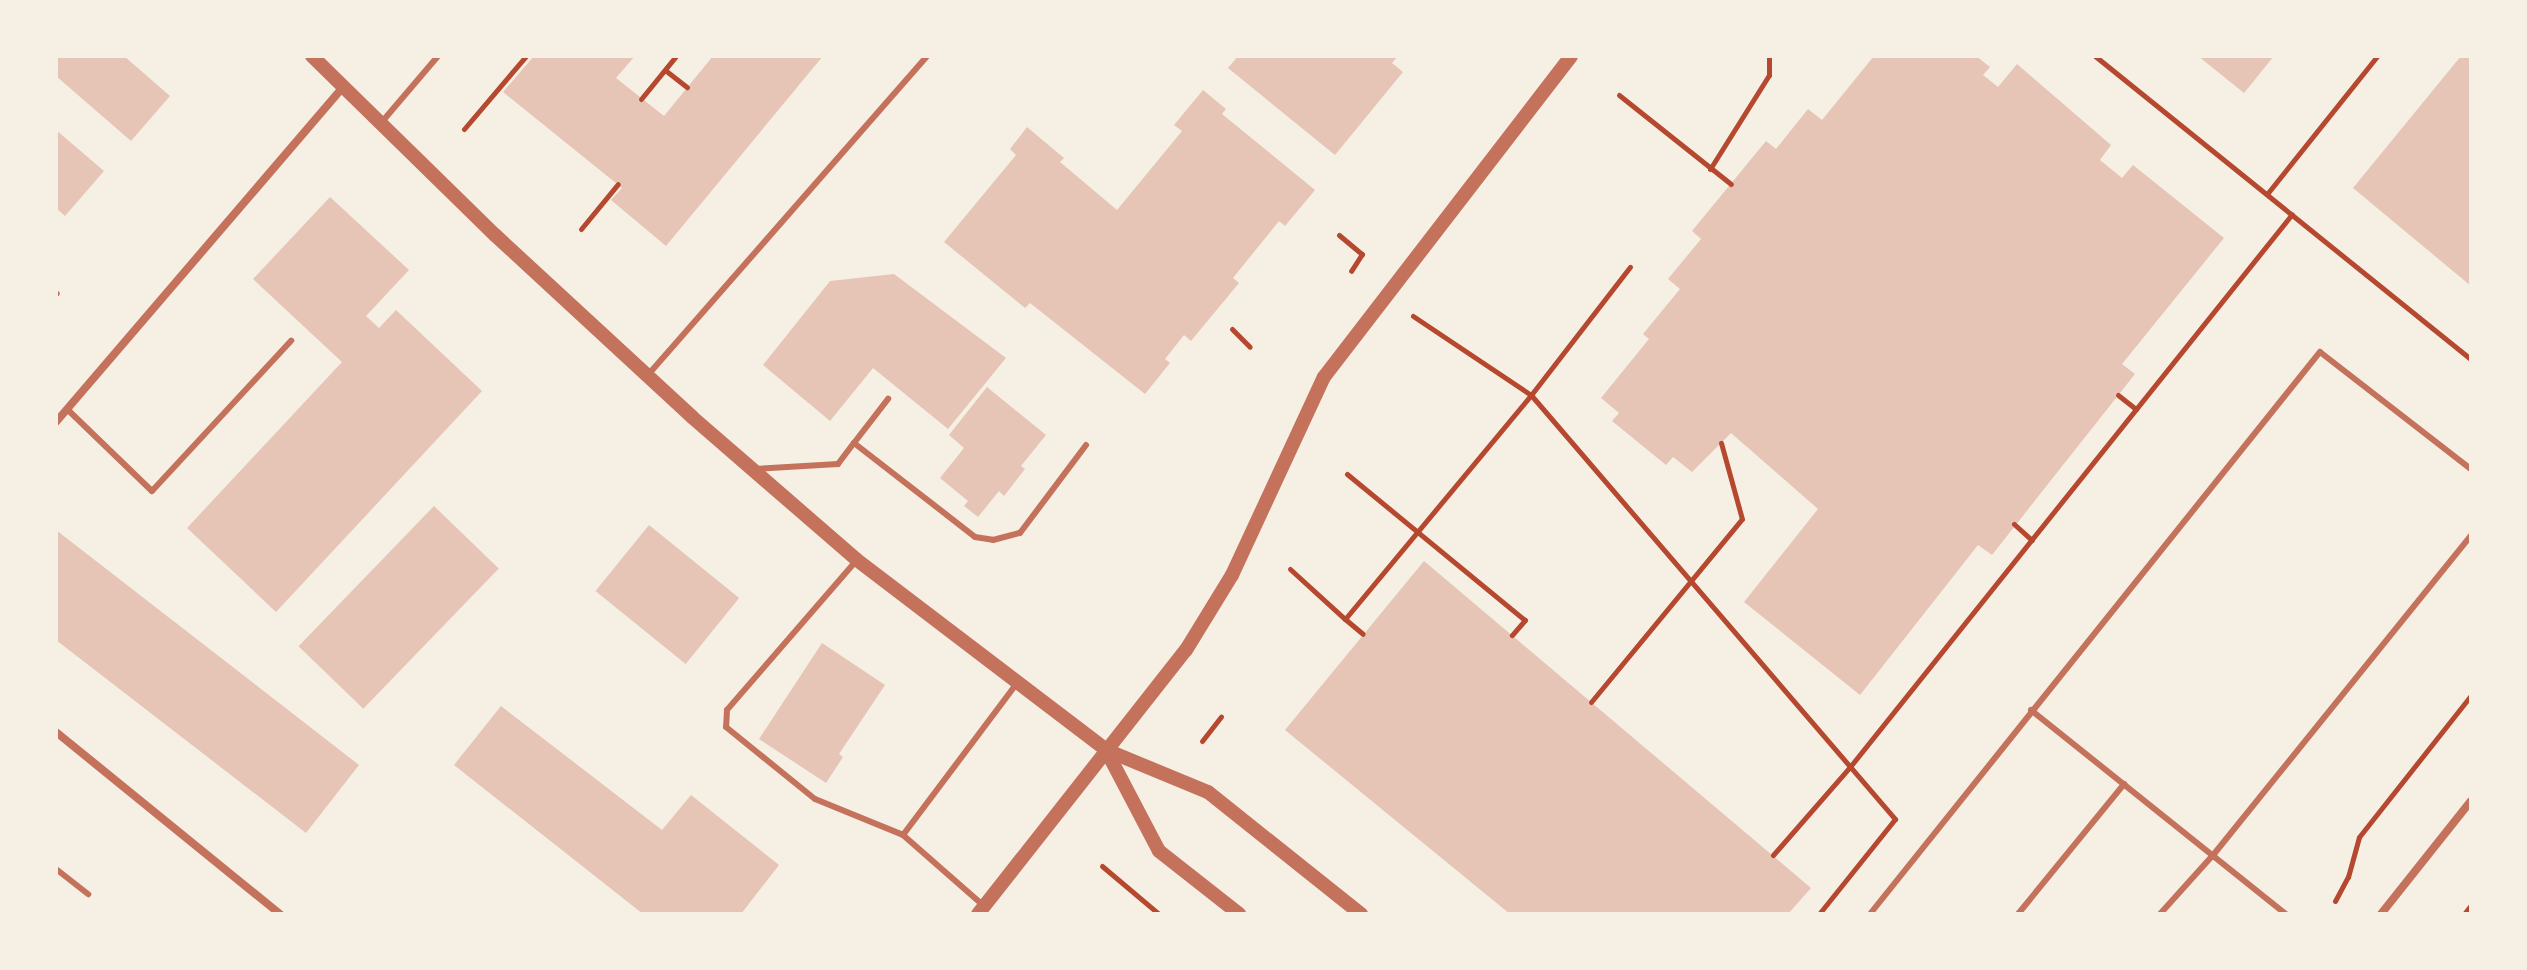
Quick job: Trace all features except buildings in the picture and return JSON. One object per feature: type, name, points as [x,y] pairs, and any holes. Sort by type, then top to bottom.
[{"type":"street","points":[[312,56],[647,376],[857,560],[1106,750],[1208,792],[1361,914]]},
{"type":"street","points":[[981,910],[1186,650],[1232,575],[1324,377],[1571,56]]},
{"type":"street","points":[[56,422],[343,87]]},
{"type":"street","points":[[56,732],[280,914]]},
{"type":"street","points":[[1106,750],[1159,851],[1239,914]]},
{"type":"street","points":[[2381,914],[2471,801]]},
{"type":"lane","points":[[381,123],[438,56]]},
{"type":"lane","points":[[647,376],[927,56]]},
{"type":"lane","points":[[67,409],[152,491],[291,341]]},
{"type":"lane","points":[[1870,914],[2320,352],[2471,469]]},
{"type":"lane","points":[[751,469],[838,464],[888,399]]},
{"type":"lane","points":[[854,443],[975,537],[993,540],[1020,533],[1086,445]]},
{"type":"lane","points":[[2160,914],[2214,854],[2471,535]]},
{"type":"lane","points":[[857,560],[727,710],[726,727],[815,799],[903,835],[981,910]]},
{"type":"lane","points":[[903,835],[1017,683]]},
{"type":"lane","points":[[2031,710],[2286,914]]},
{"type":"lane","points":[[2018,914],[2124,784]]},
{"type":"lane","points":[[56,869],[88,894]]},
{"type":"path","points":[[464,129],[526,56]]},
{"type":"path","points":[[641,99],[676,56]]},
{"type":"path","points":[[1710,169],[1769,75],[1769,56]]},
{"type":"path","points":[[2095,56],[2471,359]]},
{"type":"path","points":[[2267,194],[2377,56]]},
{"type":"path","points":[[665,70],[687,87]]},
{"type":"path","points":[[1619,95],[1731,184]]},
{"type":"path","points":[[581,229],[618,184]]},
{"type":"path","points":[[1773,855],[1849,768],[2292,214]]},
{"type":"path","points":[[1339,235],[1362,254],[1351,271]]},
{"type":"path","points":[[1345,619],[1531,395],[1630,267]]},
{"type":"path","points":[[1413,316],[1531,395],[1895,819],[1819,914]]},
{"type":"path","points":[[1232,329],[1250,347]]},
{"type":"path","points":[[2118,395],[2136,409]]},
{"type":"path","points":[[1591,702],[1742,519],[1721,443]]},
{"type":"path","points":[[1347,474],[1525,620],[1512,635]]},
{"type":"path","points":[[2014,524],[2032,540]]},
{"type":"path","points":[[1290,569],[1363,634]]},
{"type":"path","points":[[2335,901],[2348,877],[2359,837],[2471,695]]},
{"type":"path","points":[[1202,741],[1221,717]]},
{"type":"path","points":[[1102,866],[1159,914]]},
{"type":"path","points":[[2464,914],[2471,905]]}]
